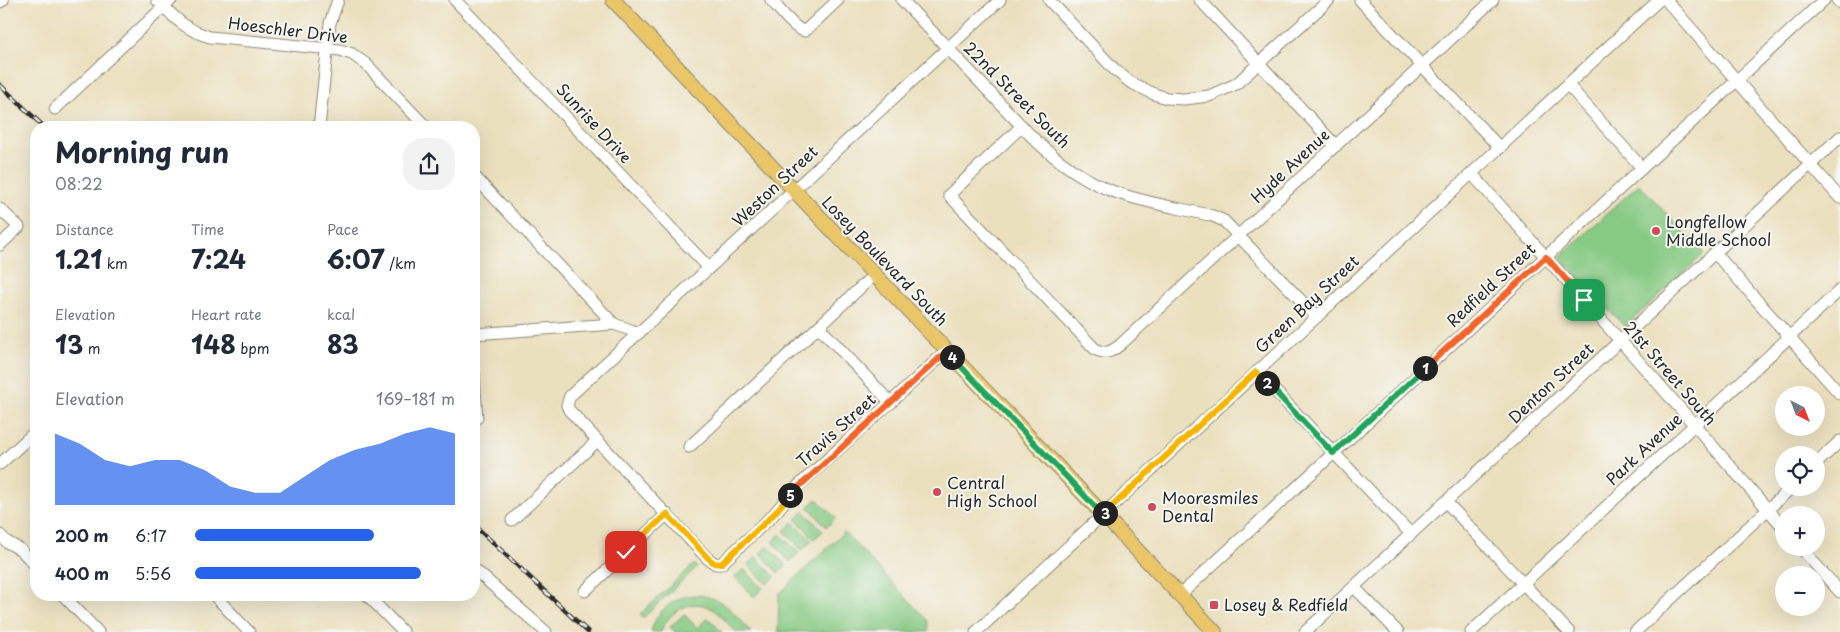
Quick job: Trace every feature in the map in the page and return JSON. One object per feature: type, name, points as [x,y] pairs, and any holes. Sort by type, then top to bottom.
[{"type":"main road","name":"Losey Boulevard South","points":[[613,0],[1215,632]]},
{"type":"street","points":[[320,121],[326,48],[332,15],[338,0]]},
{"type":"street","name":"Sunrise Drive","points":[[455,0],[709,268]]},
{"type":"street","points":[[771,0],[796,27],[805,31],[838,0]]},
{"type":"street","name":"22nd Street South","points":[[902,0],[1055,158],[1095,183],[1135,198],[1213,216],[1224,221],[1317,317]]},
{"type":"street","name":"Weston Street","points":[[597,441],[568,408],[567,402],[572,395],[1000,0]]},
{"type":"street","points":[[1050,0],[1115,70],[1130,82],[1154,94],[1175,99],[1194,99],[1209,96],[1236,84],[1329,0]]},
{"type":"street","points":[[1200,0],[1336,146]]},
{"type":"street","points":[[1360,0],[1500,148]]},
{"type":"street","name":"Hyde Avenue","points":[[1022,126],[949,195],[1095,349],[1107,353],[1120,345],[1493,0]]},
{"type":"street","name":"Green Bay Street","points":[[976,632],[1659,0]]},
{"type":"street","points":[[1666,0],[1840,198]]},
{"type":"street","name":"Redfield Street","points":[[1180,595],[1824,0]]},
{"type":"street","points":[[1837,0],[1840,3]]},
{"type":"street","points":[[55,109],[164,2]]},
{"type":"street","name":"Hoeschler Drive","points":[[164,2],[182,25],[210,37],[326,48],[340,50],[359,57],[420,121]]},
{"type":"street","points":[[1568,85],[1642,168]]},
{"type":"street","name":"Denton Street","points":[[1306,632],[1840,137]]},
{"type":"street","name":"21st Street South","points":[[1472,174],[1775,518]]},
{"type":"street","points":[[480,182],[614,324]]},
{"type":"street","points":[[0,209],[19,227],[0,245]]},
{"type":"street","points":[[1715,253],[1840,394]]},
{"type":"street","points":[[689,447],[874,275]]},
{"type":"street","name":"Park Avenue","points":[[1471,632],[1840,290]]},
{"type":"street","points":[[480,334],[614,324],[639,333]]},
{"type":"street","points":[[819,327],[890,403]]},
{"type":"street","name":"Travis Street","points":[[667,514],[711,562],[721,564],[773,515],[799,485],[947,351]]},
{"type":"street","points":[[1256,372],[1411,534]]},
{"type":"street","points":[[0,464],[30,436]]},
{"type":"street","points":[[512,520],[597,441],[667,514],[585,591]]},
{"type":"street","points":[[1825,456],[1840,442]]},
{"type":"street","points":[[1635,632],[1782,496]]},
{"type":"street","points":[[1447,503],[1569,632]]},
{"type":"street","points":[[0,535],[7,542],[21,550],[30,560]]},
{"type":"street","points":[[1808,556],[1840,592]]},
{"type":"street","points":[[480,574],[546,632]]},
{"type":"street","points":[[1354,587],[1398,632]]},
{"type":"street","points":[[69,601],[98,632]]},
{"type":"street","points":[[220,601],[249,632]]},
{"type":"street","points":[[373,601],[403,632]]},
{"type":"green space","points":[[1639,184],[1704,254],[1625,327],[1560,257]]},
{"type":"green space","points":[[817,499],[836,518],[827,527],[808,507]]},
{"type":"green space","points":[[804,511],[823,531],[814,539],[796,519]]},
{"type":"green space","points":[[793,522],[812,541],[802,550],[784,531]]},
{"type":"green space","points":[[844,532],[928,621],[928,632],[778,632],[779,594]]},
{"type":"green space","points":[[780,534],[799,553],[790,562],[772,542]]},
{"type":"green space","points":[[768,546],[786,566],[778,573],[760,553]]},
{"type":"green space","points":[[756,557],[775,577],[767,584],[748,565]]},
{"type":"green space","points":[[694,564],[697,567],[643,618],[640,614]]},
{"type":"green space","points":[[744,569],[763,588],[754,597],[735,577]]},
{"type":"green space","points":[[697,595],[706,596],[721,603],[734,613],[751,632],[736,632],[714,610],[695,604],[674,613],[661,632],[651,632],[657,617],[674,601]]},
{"type":"green space","points":[[684,614],[697,628],[708,618],[722,632],[675,632],[670,627]]},
{"type":"railway","points":[[0,85],[38,121]]},
{"type":"railway","points":[[480,531],[588,632]]},
{"type":"place","name":"Longfellow Middle School","points":[[1656,231]]},
{"type":"place","name":"Central High School","points":[[937,492]]},
{"type":"place","name":"Mooresmiles Dental","points":[[1152,507]]},
{"type":"place","name":"Losey & Redfield","points":[[1214,605]]},
{"type":"route","points":[[626,552],[667,514],[711,562],[721,564],[773,515],[799,485],[947,351],[1103,515],[1256,372],[1333,453],[1546,257],[1584,300]]}]
